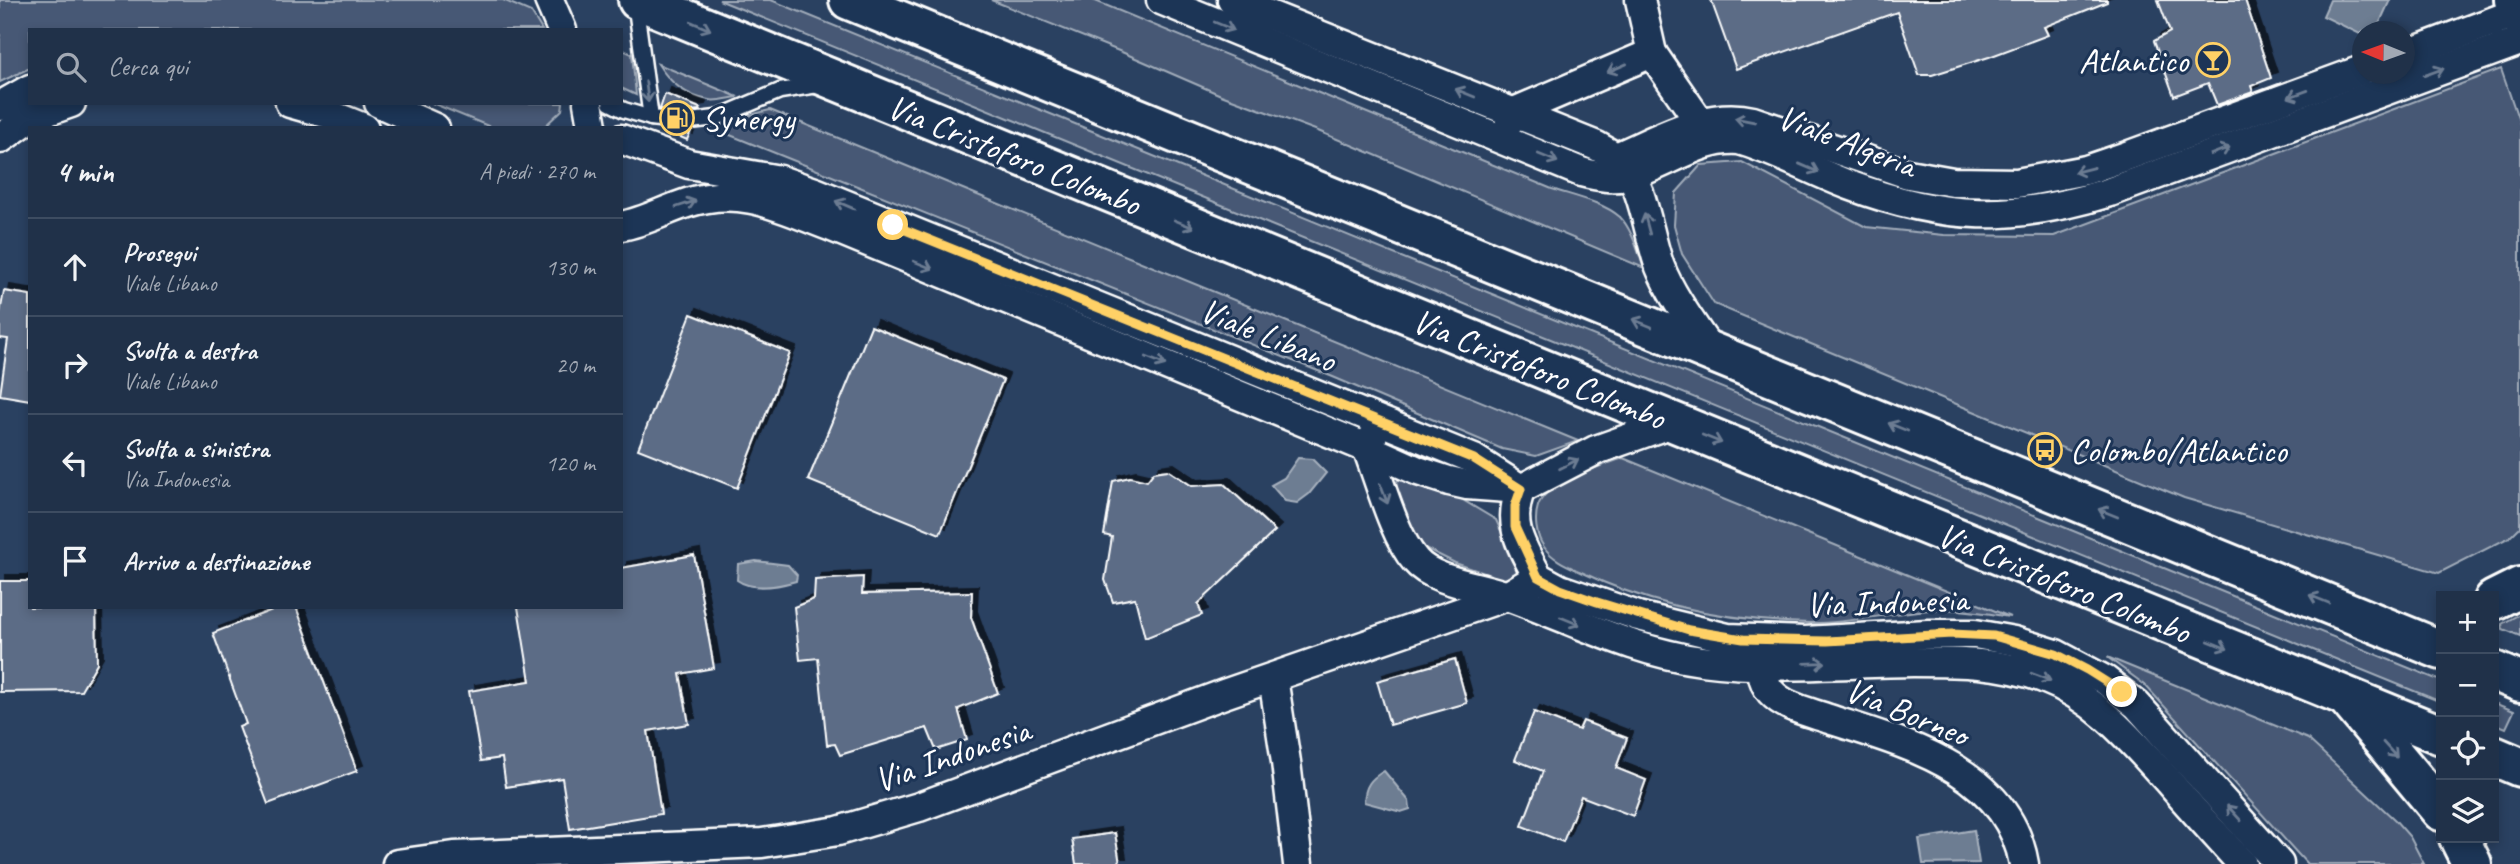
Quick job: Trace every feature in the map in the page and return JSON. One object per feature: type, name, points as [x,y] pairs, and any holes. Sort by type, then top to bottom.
[{"type":"main road","name":"Via Cristoforo Colombo","points":[[637,0],[2436,733]]},
{"type":"main road","points":[[849,0],[2436,648]]},
{"type":"main road","points":[[2499,598],[2520,587]]},
{"type":"main road","points":[[2382,625],[2436,619]]},
{"type":"main road","points":[[2499,673],[2520,682]]},
{"type":"main road","points":[[2347,697],[2436,804]]},
{"type":"main road","points":[[2499,758],[2520,767]]},
{"type":"main road","points":[[2462,843],[2472,864]]},
{"type":"street","points":[[549,0],[561,28]]},
{"type":"street","name":"Viale Algeria","points":[[1161,0],[1581,172],[1605,176],[1706,132],[1718,118],[1745,119],[1908,174],[1953,182],[1988,184],[2033,181],[2177,153],[2518,18]]},
{"type":"street","points":[[1232,0],[1597,146],[1624,166],[1663,273],[1710,350]]},
{"type":"street","points":[[1640,0],[1652,53],[1706,132]]},
{"type":"street","name":"Viale Algeria","points":[[2415,51],[2518,18]]},
{"type":"street","points":[[1500,139],[1514,112],[1652,53]]},
{"type":"street","name":"Viale Algeria","points":[[2177,153],[2352,74]]},
{"type":"street","points":[[0,106],[28,90]]},
{"type":"street","points":[[0,139],[31,117],[65,105]]},
{"type":"street","points":[[297,105],[359,126]]},
{"type":"street","points":[[383,105],[431,126]]},
{"type":"street","name":"Viale Libano","points":[[623,140],[689,164],[780,180],[888,237],[1067,325],[1418,471],[1467,485],[1521,489]]},
{"type":"street","name":"Viale Libano","points":[[623,225],[689,202],[735,195],[888,237],[1079,298],[1474,459],[1521,489]]},
{"type":"street","points":[[1067,325],[1079,298]]},
{"type":"street","points":[[1118,345],[1129,319]]},
{"type":"street","points":[[1380,420],[1367,448],[1401,537],[1413,559],[1443,577],[1507,596]]},
{"type":"street","points":[[1538,577],[1515,527],[1515,506],[1521,489],[1596,450],[1672,423]]},
{"type":"street","name":"Via Indonesia","points":[[397,864],[466,856],[751,844],[827,833],[919,807],[1507,596],[1538,577],[1560,589],[1597,602],[1677,627],[1728,638],[1761,652],[1952,662],[2011,668],[2045,678],[2073,693],[2118,725],[2242,864]]},
{"type":"street","name":"Via Indonesia","points":[[1507,596],[1614,638],[1670,656],[1702,661],[1827,641],[1928,634],[1975,634],[2014,640],[2056,654],[2105,680],[2137,705],[2279,864]]},
{"type":"street","name":"Via Borneo","points":[[1761,652],[1768,688],[1779,699],[1797,708],[1905,743],[1946,763],[1980,786],[1998,804],[2014,829],[2024,864]]},
{"type":"street","points":[[1273,678],[1298,864]]},
{"type":"lane","points":[[637,0],[650,118]]},
{"type":"lane","points":[[614,105],[650,118],[682,122],[716,118],[780,91],[836,83]]},
{"type":"shaded area","points":[[0,0],[503,0],[531,12],[541,28],[28,28],[28,69],[0,82]]},
{"type":"shaded area","points":[[719,0],[771,0],[2436,679],[2436,700]]},
{"type":"shaded area","points":[[991,0],[1093,0],[1552,189],[1597,203],[1624,222],[1644,268],[1318,131],[1221,95]]},
{"type":"shaded area","points":[[2330,0],[2390,0],[2381,21],[2352,21],[2352,30],[2323,16]]},
{"type":"shaded area","points":[[623,50],[632,54],[636,95],[623,89]]},
{"type":"shaded area","points":[[658,64],[738,97],[712,100],[693,96],[673,83]]},
{"type":"shaded area","points":[[2501,69],[2520,124],[2520,527],[2510,537],[2439,573],[2184,498],[1714,304],[1682,254],[1674,225],[1676,193],[1701,165],[1742,162],[1866,227],[1944,235],[2054,236]]},
{"type":"shaded area","points":[[437,105],[563,105],[562,110],[545,126],[488,126]]},
{"type":"shaded area","points":[[770,110],[1578,441],[1536,456],[1502,449],[1333,377],[725,133],[739,120]]},
{"type":"shaded area","points":[[1298,458],[1312,459],[1326,473],[1309,494],[1297,503],[1285,501],[1271,485],[1284,478]]},
{"type":"shaded area","points":[[1623,458],[2010,617],[1941,610],[1825,623],[1780,622],[1692,609],[1634,594],[1606,583],[1564,564],[1547,551],[1538,533],[1537,511],[1543,497],[1562,482]]},
{"type":"shaded area","points":[[1400,477],[1413,478],[1461,499],[1496,520],[1516,564],[1517,577],[1502,579],[1455,563],[1421,546],[1398,496],[1396,483]]},
{"type":"shaded area","points":[[756,561],[788,565],[797,575],[796,581],[774,586],[750,586],[737,580],[738,564]]},
{"type":"shaded area","points":[[2520,614],[2520,636],[2503,629],[2502,624]]},
{"type":"shaded area","points":[[2107,657],[2308,739],[2395,820],[2410,837],[2424,864],[2307,864],[2145,685]]},
{"type":"shaded area","points":[[2499,705],[2514,711],[2506,728],[2499,725]]},
{"type":"shaded area","points":[[1384,771],[1409,801],[1410,809],[1401,812],[1364,802],[1369,784]]},
{"type":"shaded area","points":[[1974,830],[1979,863],[1923,864],[1919,839]]},
{"type":"building","points":[[1711,0],[2107,2],[2044,27],[2048,35],[1932,75],[1919,75],[1897,12],[1736,69]]},
{"type":"building","name":"Atlantico","points":[[2158,0],[2245,0],[2271,78],[2251,86],[2253,92],[2217,105],[2208,83],[2174,96],[2154,41],[2170,32]]},
{"type":"building","points":[[665,94],[700,108],[682,112],[660,109]]},
{"type":"building","points":[[662,129],[681,132],[691,131],[687,140]]},
{"type":"building","points":[[4,291],[28,295],[28,400],[0,395],[8,339],[0,338],[0,313]]},
{"type":"building","points":[[691,314],[790,353],[737,488],[638,449]]},
{"type":"building","points":[[871,326],[1003,380],[940,534],[808,480]]},
{"type":"building","points":[[1168,470],[1192,486],[1224,484],[1275,531],[1198,604],[1202,615],[1145,638],[1135,598],[1113,602],[1105,580],[1112,537],[1104,535],[1113,481],[1130,477],[1147,481],[1154,472]]},
{"type":"building","points":[[694,555],[714,668],[680,674],[689,724],[648,731],[661,814],[570,829],[562,778],[506,787],[502,758],[481,761],[469,691],[530,681],[518,609],[623,609],[623,568]]},
{"type":"building","points":[[863,577],[862,594],[972,592],[971,617],[998,693],[958,709],[967,740],[936,750],[927,728],[840,755],[835,744],[827,745],[818,658],[800,660],[794,607],[814,599],[815,580]]},
{"type":"building","points":[[0,581],[28,581],[28,609],[96,609],[97,663],[81,691],[0,692]]},
{"type":"building","points":[[275,609],[297,609],[357,771],[268,804],[239,727],[246,724],[213,633]]},
{"type":"building","points":[[1455,659],[1467,703],[1390,725],[1377,681]]},
{"type":"building","points":[[1534,712],[1579,730],[1583,721],[1627,738],[1616,768],[1646,780],[1633,816],[1581,796],[1563,842],[1522,826],[1543,771],[1515,760]]},
{"type":"building","points":[[1115,833],[1120,864],[1076,864],[1072,839]]},
{"type":"place","name":"Atlantico","points":[[2213,60]]},
{"type":"place","name":"Synergy","points":[[677,118]]},
{"type":"place","name":"Colombo/Atlantico","points":[[2045,450]]},
{"type":"route","points":[[893,225],[1474,459],[1521,489],[1513,516],[1518,536],[1538,577],[1560,589],[1638,616],[1728,638],[1805,641],[1928,634],[1994,636],[2043,649],[2068,659],[2122,692]]}]
